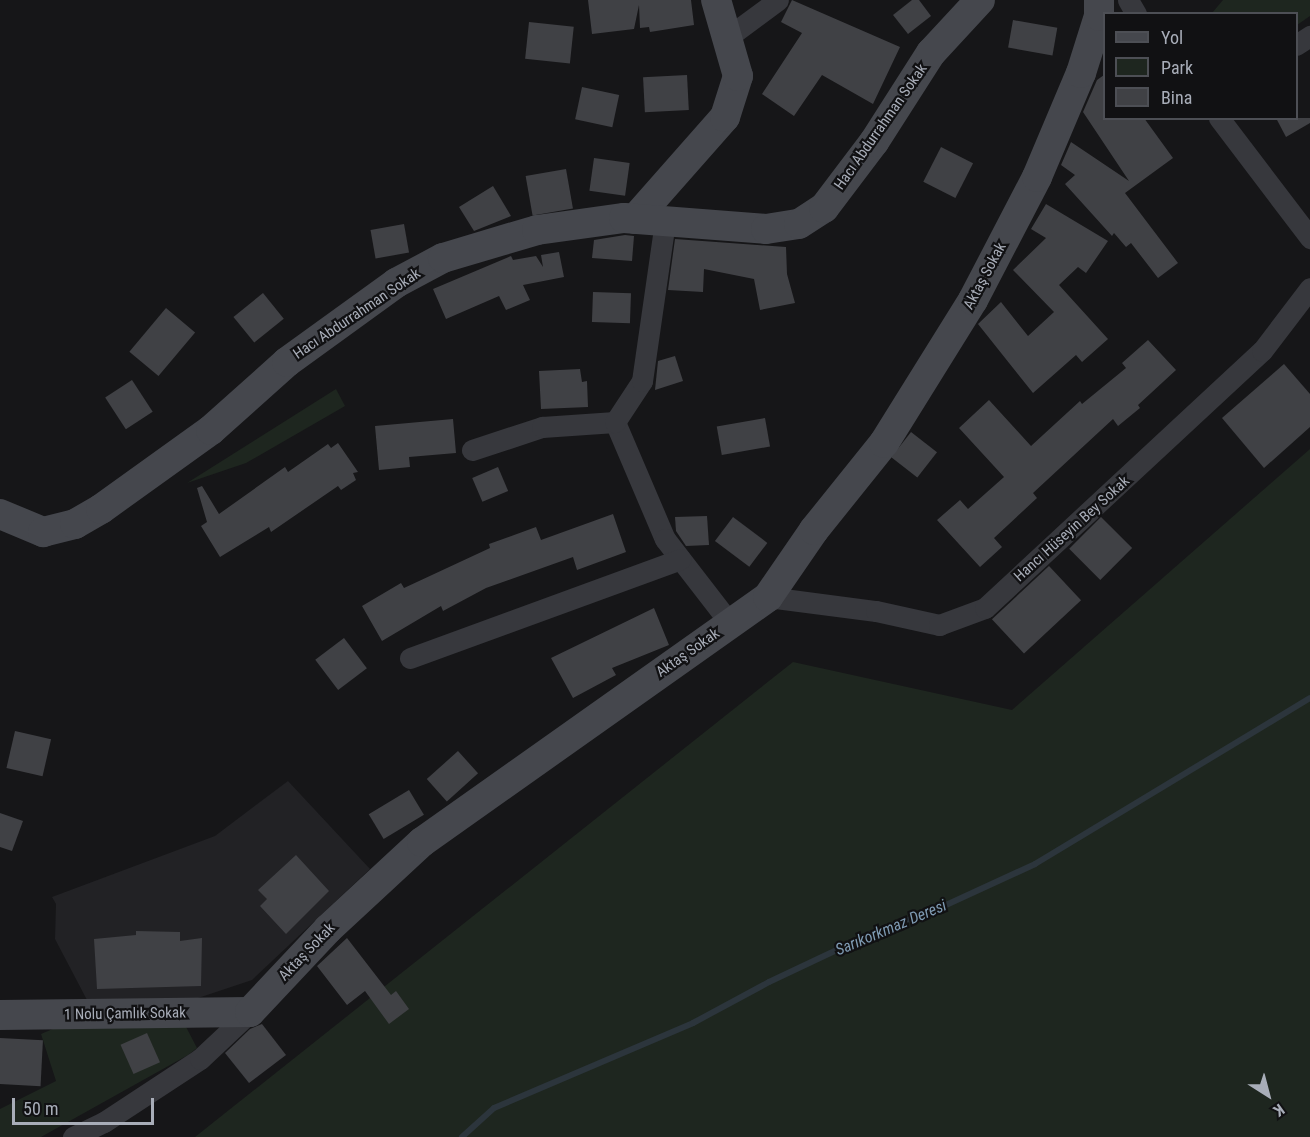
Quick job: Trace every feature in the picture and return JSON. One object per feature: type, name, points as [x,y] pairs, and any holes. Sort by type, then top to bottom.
[{"type":"street","points":[[634,219],[725,117],[738,76],[716,0]]},
{"type":"street","points":[[724,33],[736,31],[778,0]]},
{"type":"street","name":"Hacı Abdurrahman Sokak","points":[[0,514],[43,532],[75,524],[101,509],[211,430],[287,362],[396,284],[443,258],[537,230],[634,219],[766,229],[799,224],[824,208],[874,142],[931,53],[980,0]]},
{"type":"street","name":"Aktaş Sokak","points":[[73,1137],[104,1122],[200,1059],[250,1012],[328,929],[422,842],[768,597],[814,530],[884,443],[973,300],[1037,177],[1081,73],[1099,16],[1099,0]]},
{"type":"street","points":[[1221,120],[1310,238]]},
{"type":"street","points":[[615,422],[642,381],[665,222]]},
{"type":"street","name":"Hancı Hüseyin Bey Sokak","points":[[768,597],[876,611],[939,625],[985,608],[1262,351],[1310,288]]},
{"type":"street","points":[[472,450],[542,427],[615,422]]},
{"type":"street","points":[[615,422],[665,539],[730,624]]},
{"type":"street","points":[[410,658],[680,559]]},
{"type":"street","name":"1 Nolu Çamlık Sokak","points":[[0,1014],[250,1012]]},
{"type":"shaded area","points":[[288,781],[370,869],[252,980],[198,998],[87,1000],[55,939],[56,904],[52,897],[215,836]]},
{"type":"green space","points":[[1223,0],[1310,0],[1310,16],[1298,24],[1298,12],[1213,12]]},
{"type":"green space","points":[[336,389],[345,406],[246,463],[187,483]]},
{"type":"green space","points":[[1310,449],[1310,1137],[195,1137],[793,662],[1012,710]]},
{"type":"green space","points":[[184,1023],[197,1048],[188,1055],[41,1137],[0,1137],[0,1109],[56,1081],[41,1034],[62,1025]]},
{"type":"building","points":[[588,0],[691,0],[694,25],[650,32],[649,27],[640,28],[639,5],[634,29],[592,34]]},
{"type":"building","points":[[792,0],[900,47],[873,104],[822,75],[794,116],[762,94],[802,33],[781,22]]},
{"type":"building","points":[[912,0],[919,0],[931,16],[908,34],[893,15]]},
{"type":"building","points":[[1013,20],[1057,28],[1052,55],[1008,48]]},
{"type":"building","points":[[529,22],[574,27],[570,64],[525,59]]},
{"type":"building","points":[[687,75],[689,110],[645,112],[643,77]]},
{"type":"building","points":[[1103,76],[1103,120],[1145,120],[1173,158],[1125,193],[1178,263],[1158,278],[1131,243],[1126,247],[1114,233],[1112,236],[1065,184],[1075,175],[1061,165],[1071,142],[1129,181],[1083,112],[1097,80]]},
{"type":"building","points":[[582,87],[619,95],[612,127],[575,119]]},
{"type":"building","points":[[1310,118],[1310,123],[1286,137],[1277,120]]},
{"type":"building","points":[[941,147],[973,163],[955,198],[923,182]]},
{"type":"building","points":[[594,158],[630,163],[625,196],[589,191]]},
{"type":"building","points":[[566,169],[573,208],[533,216],[526,176]]},
{"type":"building","points":[[493,186],[511,216],[474,231],[459,207]]},
{"type":"building","points":[[1046,204],[1108,241],[1086,273],[1078,267],[1059,285],[1108,339],[1082,362],[1076,355],[1033,393],[978,324],[1001,302],[1028,336],[1054,312],[1013,270],[1046,238],[1031,229]]},
{"type":"building","points":[[404,224],[409,253],[376,258],[371,230]]},
{"type":"building","points":[[625,235],[634,236],[632,261],[592,258],[594,240]]},
{"type":"building","points":[[675,239],[786,247],[787,274],[795,303],[760,310],[754,279],[704,269],[703,292],[668,290]]},
{"type":"building","points":[[559,252],[564,277],[523,285],[530,300],[506,310],[499,296],[446,319],[433,289],[511,256],[513,260],[536,256],[543,267],[541,255]]},
{"type":"building","points":[[593,292],[631,293],[630,323],[592,322]]},
{"type":"building","points":[[263,293],[284,319],[254,343],[233,317]]},
{"type":"building","points":[[166,308],[195,332],[158,376],[129,352]]},
{"type":"building","points":[[1148,340],[1176,370],[1138,405],[1140,408],[1118,426],[1113,419],[1033,493],[1037,498],[994,538],[1002,547],[980,567],[937,520],[960,500],[968,509],[1004,477],[959,428],[989,400],[1031,446],[1080,401],[1082,404],[1126,368],[1122,363]]},
{"type":"building","points":[[675,356],[683,381],[655,390],[658,361]]},
{"type":"building","points":[[1284,364],[1310,394],[1310,427],[1264,468],[1222,418]]},
{"type":"building","points":[[580,369],[582,382],[587,381],[588,407],[541,409],[539,371]]},
{"type":"building","points":[[132,380],[153,412],[126,429],[105,397]]},
{"type":"building","points":[[765,418],[770,447],[722,455],[717,427]]},
{"type":"building","points":[[453,419],[456,453],[409,457],[410,467],[379,470],[375,426]]},
{"type":"building","points":[[911,432],[937,452],[917,478],[891,457]]},
{"type":"building","points":[[338,443],[358,472],[353,473],[356,480],[341,490],[338,486],[271,532],[269,527],[220,557],[201,526],[207,522],[197,488],[202,486],[219,514],[285,467],[288,472],[328,444],[331,448]]},
{"type":"building","points":[[498,467],[508,491],[482,502],[472,478]]},
{"type":"building","points":[[613,514],[626,552],[577,570],[573,557],[486,588],[443,611],[441,606],[382,641],[362,606],[401,583],[404,588],[490,548],[489,544],[536,527],[541,540]]},
{"type":"building","points":[[707,516],[709,545],[686,546],[676,531],[675,517]]},
{"type":"building","points":[[733,517],[767,543],[749,567],[715,541]]},
{"type":"building","points":[[1101,517],[1132,548],[1100,580],[1069,549]]},
{"type":"building","points":[[1049,566],[1081,600],[1024,654],[992,619]]},
{"type":"building","points":[[654,608],[669,645],[612,668],[616,675],[573,698],[551,658]]},
{"type":"building","points":[[344,638],[367,668],[338,690],[315,660]]},
{"type":"building","points":[[15,731],[51,739],[43,776],[6,768]]},
{"type":"building","points":[[458,751],[478,773],[447,801],[427,779]]},
{"type":"building","points":[[409,790],[424,815],[384,839],[369,814]]},
{"type":"building","points":[[0,813],[23,821],[12,851],[0,847]]},
{"type":"building","points":[[296,855],[329,891],[286,934],[260,906],[267,899],[258,890]]},
{"type":"building","points":[[136,931],[180,932],[180,941],[202,938],[201,986],[97,989],[94,939],[136,935]]},
{"type":"building","points":[[347,938],[391,995],[396,991],[409,1009],[389,1024],[365,991],[347,1005],[317,966]]},
{"type":"building","points":[[262,1024],[286,1055],[249,1083],[225,1053],[250,1029]]},
{"type":"building","points":[[147,1033],[160,1062],[134,1074],[121,1045]]},
{"type":"building","points":[[0,1038],[43,1040],[41,1086],[0,1084]]},
{"type":"waterway","name":"Sarıkorkmaz Deresi","points":[[462,1137],[494,1108],[693,1023],[769,982],[875,932],[933,911],[1035,864],[1310,698]]}]
